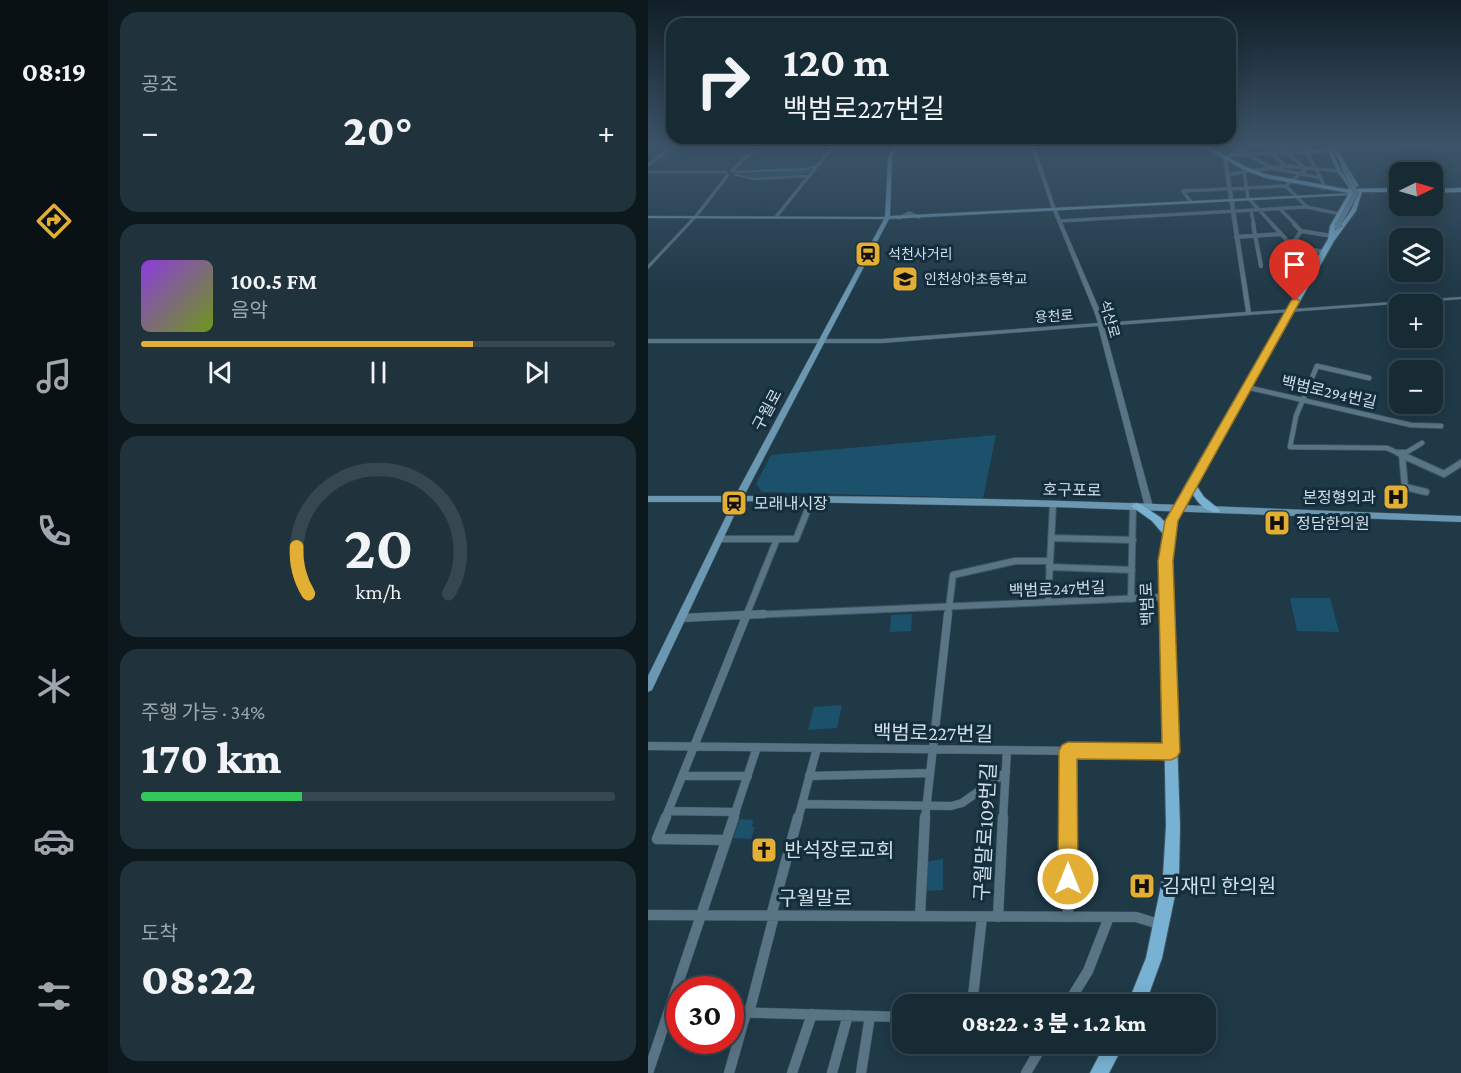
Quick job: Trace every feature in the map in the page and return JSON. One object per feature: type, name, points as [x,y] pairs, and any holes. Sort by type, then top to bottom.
[{"type":"main road","name":"구월로","points":[[648,687],[739,497],[820,340],[887,218],[888,194]]},
{"type":"main road","points":[[1295,196],[1302,194]]},
{"type":"main road","points":[[648,216],[900,218],[1315,194]]},
{"type":"main road","name":"백범로","points":[[1140,994],[1163,926],[1171,876],[1171,752],[1166,561],[1171,521],[1356,194]]},
{"type":"main road","name":"백범로","points":[[1332,238],[1344,227],[1363,194]]},
{"type":"main road","name":"백범로","points":[[1332,238],[1333,226],[1340,214],[1363,194]]},
{"type":"main road","points":[[1191,484],[1200,499],[1215,510]]},
{"type":"main road","name":"호구포로","points":[[648,494],[683,497]]},
{"type":"main road","name":"호구포로","points":[[648,499],[739,497],[1135,506],[1461,519]]},
{"type":"main road","points":[[1135,506],[1156,519],[1169,534]]},
{"type":"main road","points":[[1099,1073],[1109,1054]]},
{"type":"street","points":[[649,266],[714,194]]},
{"type":"street","points":[[776,217],[794,194]]},
{"type":"street","name":"석산로","points":[[1049,194],[1100,324],[1149,507]]},
{"type":"street","points":[[1185,194],[1200,213]]},
{"type":"street","points":[[1229,194],[1249,314]]},
{"type":"street","points":[[1247,194],[1258,210],[1292,246],[1324,252]]},
{"type":"street","points":[[1295,196],[1307,207]]},
{"type":"street","points":[[1059,221],[1307,207],[1340,214]]},
{"type":"street","points":[[1279,208],[1301,231],[1332,238]]},
{"type":"street","points":[[1251,210],[1261,266]]},
{"type":"street","points":[[1279,265],[1301,231]]},
{"type":"street","points":[[1236,237],[1281,234]]},
{"type":"street","name":"용천로","points":[[648,341],[882,341],[1461,298]]},
{"type":"street","points":[[1369,378],[1317,366],[1305,401],[1289,429],[1290,447],[1387,448],[1444,474],[1461,463]]},
{"type":"street","name":"백범로294번길","points":[[1246,387],[1411,425],[1441,426]]},
{"type":"street","points":[[1402,455],[1422,442]]},
{"type":"street","points":[[1402,455],[1405,487],[1426,492]]},
{"type":"street","points":[[719,539],[796,538],[812,499]]},
{"type":"street","points":[[1048,602],[1053,504]]},
{"type":"street","points":[[1131,599],[1135,506]]},
{"type":"street","points":[[1051,538],[1132,540]]},
{"type":"street","points":[[726,840],[657,838],[777,539]]},
{"type":"street","name":"백범로247번길","points":[[949,607],[953,575],[1015,561],[1132,570]]},
{"type":"street","name":"백범로247번길","points":[[681,618],[1167,597]]},
{"type":"street","points":[[920,916],[926,805],[949,607]]},
{"type":"street","name":"백범로227번길","points":[[648,746],[1171,752]]},
{"type":"street","points":[[684,976],[701,915],[757,747]]},
{"type":"street","points":[[729,1073],[817,748]]},
{"type":"street","name":"구월말로109번길","points":[[998,917],[1007,750]]},
{"type":"street","points":[[1068,751],[1068,917]]},
{"type":"street","points":[[802,804],[951,806],[962,803],[1006,772]]},
{"type":"street","points":[[809,776],[930,773]]},
{"type":"street","points":[[682,776],[748,776]]},
{"type":"street","points":[[668,811],[736,812]]},
{"type":"street","name":"구월말로","points":[[648,915],[1136,917],[1163,926]]},
{"type":"street","points":[[973,994],[982,917]]},
{"type":"street","points":[[1074,994],[1088,971],[1109,917]]},
{"type":"street","points":[[744,1013],[892,1017]]},
{"type":"street","points":[[792,1073],[812,1014]]},
{"type":"street","points":[[832,1073],[848,1016]]},
{"type":"street","points":[[861,1073],[866,1016]]},
{"type":"street","points":[[648,1073],[666,1030]]},
{"type":"street","points":[[1026,1073],[1038,1054]]},
{"type":"shaded area","points":[[996,435],[983,498],[762,492],[756,484],[771,455]]},
{"type":"shaded area","points":[[1290,598],[1330,598],[1339,632],[1297,631]]},
{"type":"shaded area","points":[[912,614],[911,631],[890,632],[891,615]]},
{"type":"shaded area","points":[[842,705],[837,728],[808,730],[814,707]]},
{"type":"shaded area","points":[[740,819],[753,820],[752,827],[755,827],[751,839],[733,838]]},
{"type":"shaded area","points":[[943,859],[943,890],[924,891],[925,862]]},
{"type":"place","name":"석천사거리","points":[[868,254]]},
{"type":"place","name":"인천상아초등학교","points":[[905,279]]},
{"type":"place","name":"본정형외과","points":[[1396,497]]},
{"type":"place","name":"모래내시장","points":[[734,503]]},
{"type":"place","name":"정담한의원","points":[[1277,523]]},
{"type":"place","name":"반석장로교회","points":[[764,850]]},
{"type":"place","name":"김재민 한의원","points":[[1142,886]]},
{"type":"route","points":[[1068,879],[1068,751],[1171,752],[1166,561],[1171,521],[1295,301]]}]
